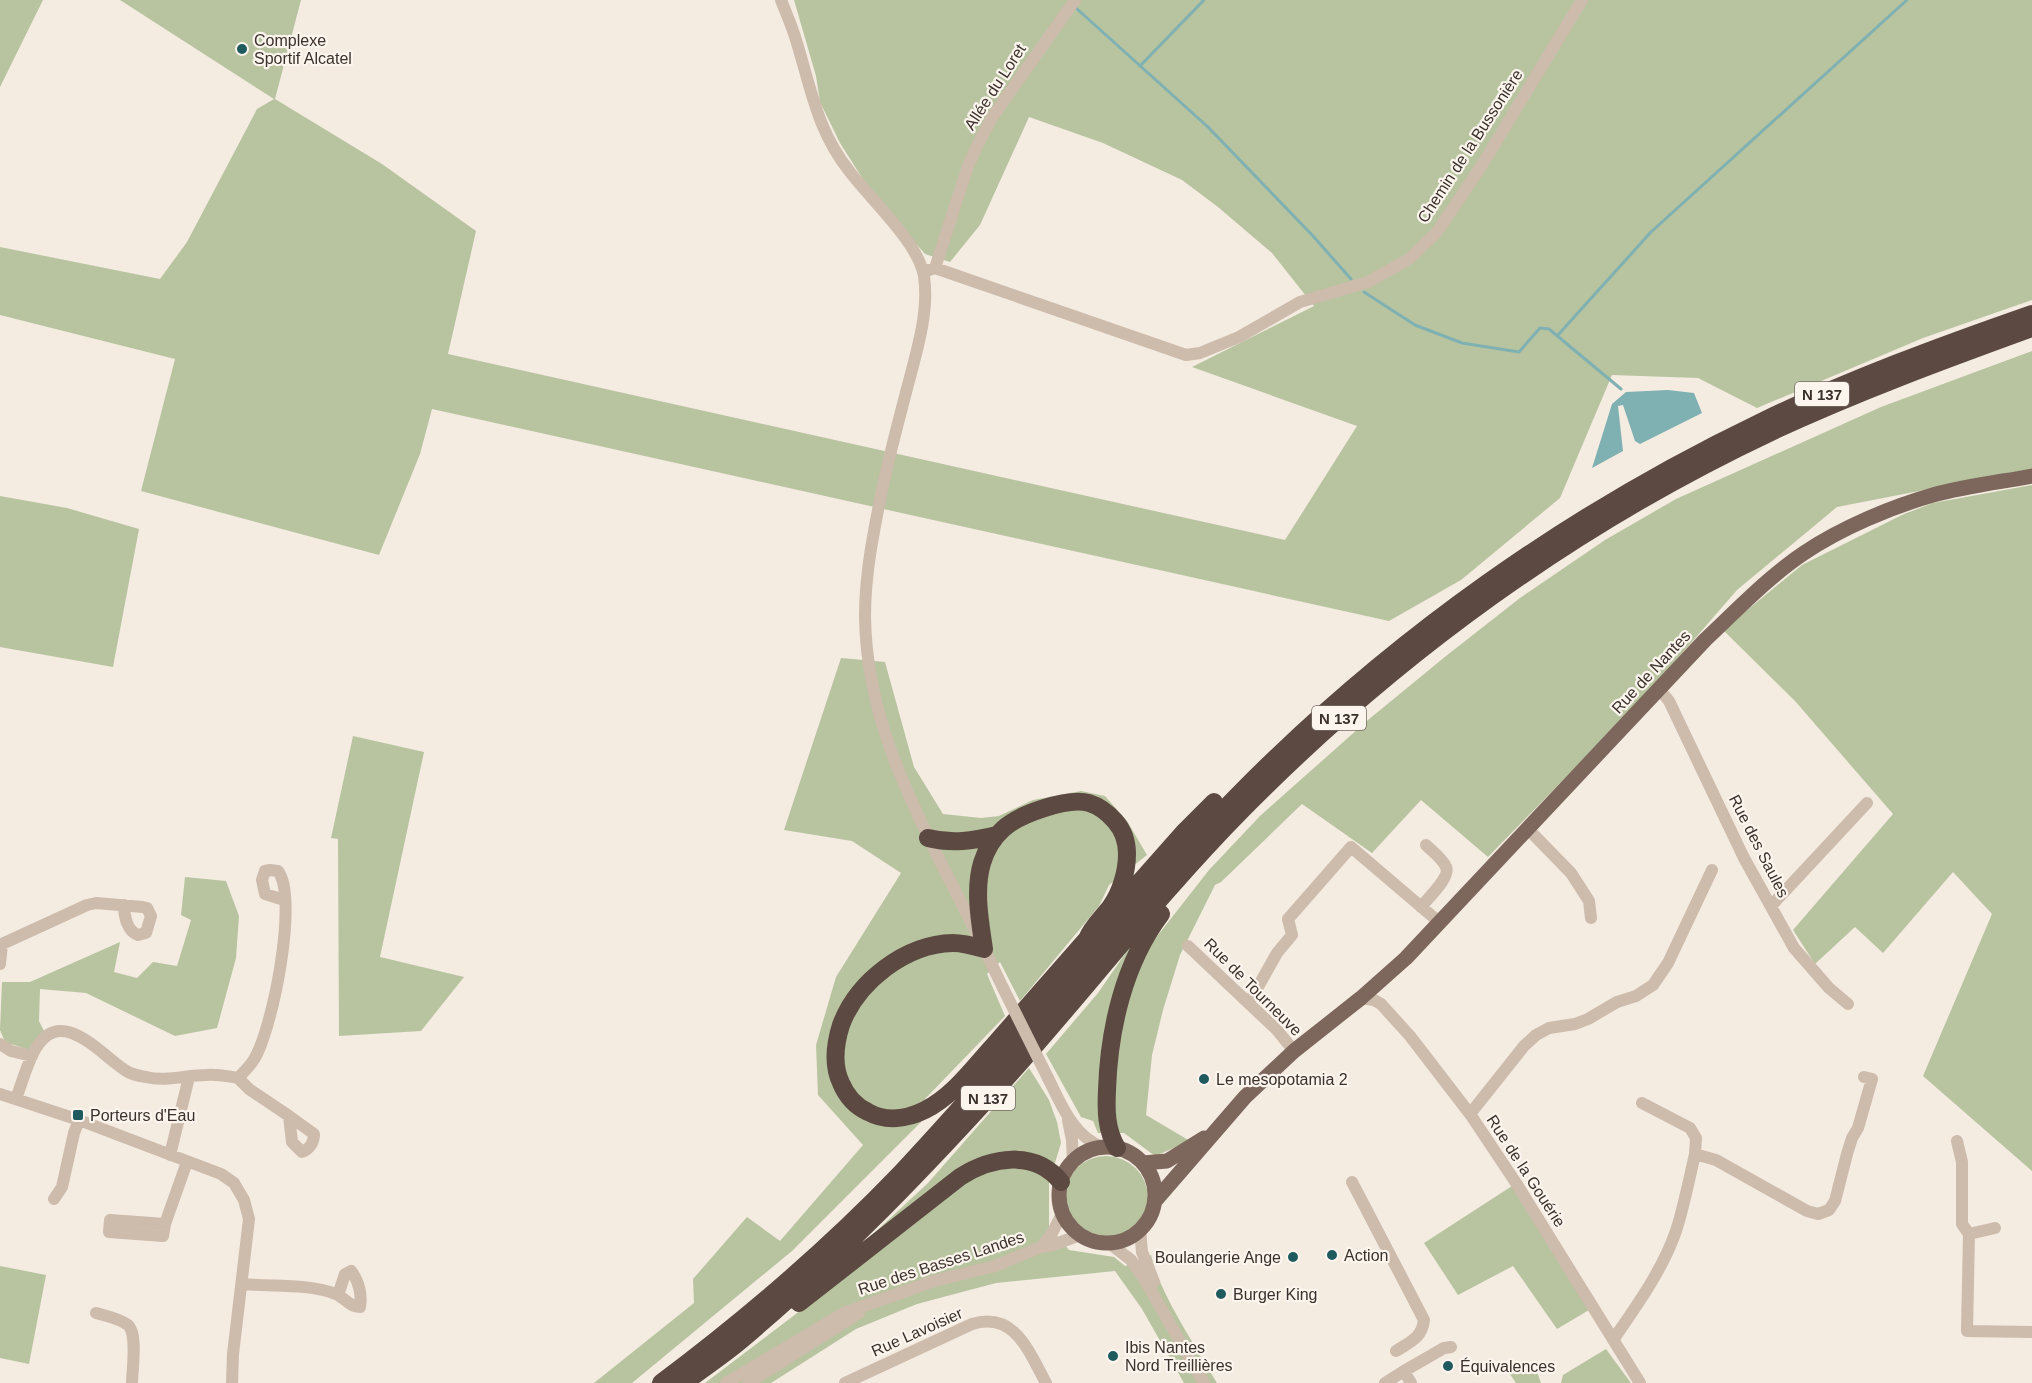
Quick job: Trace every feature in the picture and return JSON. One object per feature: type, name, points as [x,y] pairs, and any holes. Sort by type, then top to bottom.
[{"type":"highway","name":"N 137","points":[[662,1383],[772,1293],[897,1177],[1190,845],[1279,754],[1353,687],[1440,617],[1519,561],[1622,496],[1722,441],[1820,395],[1898,363],[2032,314]]},
{"type":"highway","name":"N 137","points":[[684,1383],[740,1340],[850,1242],[928,1163],[1029,1052],[1216,838],[1308,746],[1391,674],[1489,598],[1597,526],[1677,480],[1770,432],[1894,379],[2032,328]]},
{"type":"highway","points":[[1087,939],[1089,933],[1112,904],[1124,877],[1126,846],[1120,827],[1097,806],[1079,802],[1048,808],[1010,823],[997,835],[986,852],[980,873],[980,918],[984,949],[951,943],[917,952],[884,969],[868,981],[847,1011],[838,1034],[835,1062],[843,1088],[858,1106],[875,1116],[894,1119],[925,1110],[954,1088],[1185,831],[1263,759],[1279,754]]},
{"type":"highway","points":[[928,838],[955,842],[997,835]]},
{"type":"highway","points":[[1110,1148],[1112,1140],[1108,1128],[1107,1096],[1113,1035],[1124,990],[1144,940],[1153,924],[1212,853],[1216,838]]},
{"type":"highway","points":[[871,1201],[877,1186],[970,1079],[1037,996]]},
{"type":"highway","points":[[740,1340],[755,1337],[960,1177],[978,1166],[998,1161],[1025,1161],[1049,1170],[1061,1182]]},
{"type":"main road","name":"Rue de Nantes","points":[[1212,1133],[1245,1097],[1294,1051],[1361,998],[1406,958],[1705,640],[1747,600],[1804,553],[1844,531],[1935,494],[2032,476]]},
{"type":"main road","points":[[1143,1163],[1167,1161],[1212,1133]]},
{"type":"main road","points":[[1155,1201],[1153,1182],[1143,1163],[1135,1156],[1110,1148],[1091,1149],[1072,1161],[1061,1182],[1059,1203],[1067,1223],[1080,1235],[1090,1240],[1109,1243],[1120,1241],[1140,1229],[1149,1219],[1155,1201],[1191,1161],[1212,1133]]},
{"type":"street","points":[[781,0],[796,39],[810,94],[832,147],[929,270],[917,349],[885,477],[872,542],[866,616],[870,672],[882,727],[895,765],[928,838],[1067,1116],[1080,1132],[1096,1144],[1110,1148]]},
{"type":"street","name":"Allée du Loret","points":[[929,270],[968,166],[993,116],[1075,0]]},
{"type":"street","name":"Chemin de la Bussonière","points":[[929,270],[1186,355],[1200,353],[1239,337],[1300,302],[1368,282],[1409,260],[1437,232],[1482,165],[1582,0]]},
{"type":"street","name":"Rue des Saules","points":[[1660,690],[1669,701],[1744,858],[1794,948],[1829,988],[1848,1004]]},
{"type":"street","points":[[1771,906],[1867,803]]},
{"type":"street","points":[[1528,829],[1571,873],[1589,902],[1591,918]]},
{"type":"street","points":[[1421,907],[1445,878],[1447,872],[1446,866],[1426,845]]},
{"type":"street","points":[[1249,1003],[1277,953],[1292,935],[1288,919],[1351,847],[1439,922]]},
{"type":"street","points":[[1470,1114],[1536,1035],[1549,1028],[1575,1024],[1588,1019],[1617,1002],[1636,996],[1653,985],[1668,963],[1712,870]]},
{"type":"street","points":[[238,1078],[254,1060],[270,1016],[281,969],[285,921],[284,900]]},
{"type":"street","points":[[0,964],[1,943],[87,905],[96,903],[124,905]]},
{"type":"street","name":"Rue de Tourneuve","points":[[1188,946],[1277,1030],[1294,1051]]},
{"type":"street","name":"Rue de la Gouérie","points":[[1361,998],[1374,1000],[1381,1004],[1410,1036],[1470,1114],[1516,1183],[1640,1383]]},
{"type":"street","points":[[16,1099],[37,1046],[47,1036],[64,1031],[80,1035],[129,1072],[148,1078],[165,1080],[223,1075],[238,1078],[249,1089],[289,1116]]},
{"type":"street","points":[[0,1044],[11,1051],[32,1056]]},
{"type":"street","points":[[170,1155],[189,1077]]},
{"type":"street","points":[[1695,1154],[1716,1160],[1807,1211],[1818,1214],[1829,1210],[1835,1201],[1847,1154],[1858,1128],[1872,1079],[1864,1077]]},
{"type":"street","points":[[1,1098],[16,1099],[79,1120],[221,1174],[234,1183],[244,1200],[249,1219],[233,1354],[232,1383]]},
{"type":"street","points":[[1613,1340],[1645,1294],[1662,1263],[1676,1231],[1695,1154],[1696,1138],[1690,1128],[1642,1102]]},
{"type":"street","points":[[1067,1116],[1072,1140],[1072,1161]]},
{"type":"street","points":[[54,1199],[62,1187],[79,1120]]},
{"type":"street","points":[[1957,1141],[1962,1162],[1962,1224],[1969,1234],[1967,1331],[2032,1332]]},
{"type":"street","points":[[165,1224],[187,1162]]},
{"type":"street","points":[[1352,1182],[1424,1320],[1418,1337],[1396,1351]]},
{"type":"street","points":[[1041,1247],[1051,1235],[1062,1214]]},
{"type":"street","points":[[1969,1234],[1995,1228]]},
{"type":"street","points":[[1140,1229],[1142,1252],[1149,1272],[1210,1383]]},
{"type":"street","name":"Rue des Basses Landes","points":[[726,1383],[844,1313],[934,1281],[995,1266],[1041,1247],[1080,1235]]},
{"type":"street","points":[[1109,1243],[1131,1260],[1143,1277],[1204,1383]]},
{"type":"street","points":[[243,1284],[295,1286],[338,1294]]},
{"type":"street","points":[[749,1383],[766,1378],[880,1300]]},
{"type":"street","points":[[96,1313],[127,1324],[132,1330],[132,1383]]},
{"type":"street","name":"Rue Lavoisier","points":[[845,1383],[972,1324],[991,1321],[1001,1323],[1016,1333],[1046,1383]]},
{"type":"street","points":[[1385,1383],[1444,1348],[1451,1347]]},
{"type":"street","points":[[749,1383],[750,1378],[778,1353]]},
{"type":"street","points":[[1404,1371],[1411,1383]]},
{"type":"green space","points":[[0,0],[43,0],[0,87]]},
{"type":"green space","points":[[120,0],[301,0],[275,99],[382,164],[476,231],[448,354],[1285,540],[1357,426],[1192,367],[1314,306],[1272,253],[1182,180],[1103,143],[1029,117],[980,225],[950,262],[925,254],[871,192],[840,143],[820,102],[816,76],[794,0],[2032,0],[2032,300],[1923,338],[1757,408],[1698,378],[1612,375],[1560,498],[1461,580],[1389,621],[432,409],[420,454],[379,555],[141,491],[175,359],[0,315],[0,247],[160,279],[187,242],[257,109],[274,99]]},
{"type":"green space","points":[[2032,351],[2032,469],[1837,507],[1737,590],[1645,696],[1488,857],[1421,800],[1372,853],[1302,804],[1221,882],[1215,885],[1180,955],[1152,1055],[1146,1115],[1190,1141],[1155,1156],[1124,1133],[1098,1133],[1093,1121],[1081,1117],[1046,1054],[1098,993],[1129,948],[1151,944],[1209,870],[1260,816],[1368,720],[1446,656],[1520,598],[1605,540],[1676,499],[1881,407]]},
{"type":"green space","points":[[2032,485],[2032,1171],[1923,1076],[1992,914],[1953,872],[1883,953],[1855,927],[1815,964],[1793,930],[1893,814],[1795,701],[1723,630],[1802,565],[1904,514],[1933,503]]},
{"type":"green space","points":[[0,496],[67,508],[139,529],[113,667],[0,647]]},
{"type":"green space","points":[[841,658],[885,662],[914,767],[943,814],[981,818],[999,816],[1033,800],[1081,791],[1105,796],[1127,821],[1147,855],[1109,885],[1099,906],[1020,1001],[1000,962],[987,974],[1005,1016],[925,1099],[921,1122],[792,1251],[632,1383],[594,1383],[694,1303],[693,1279],[747,1217],[780,1241],[863,1145],[818,1095],[816,1045],[836,977],[901,873],[852,841],[784,830]]},
{"type":"green space","points":[[353,736],[424,752],[380,957],[464,977],[421,1031],[339,1036],[338,839],[331,838]]},
{"type":"green space","points":[[185,877],[226,881],[239,916],[236,958],[217,1028],[175,1036],[86,993],[40,989],[39,1021],[44,1031],[29,1050],[5,1042],[0,1030],[2,982],[30,982],[120,942],[114,972],[137,978],[153,962],[177,966],[191,920],[181,915]]},
{"type":"green space","points":[[1029,1068],[1049,1100],[1061,1143],[1049,1183],[1049,1226],[1069,1250],[1114,1257],[1125,1266],[1151,1255],[1170,1303],[1217,1383],[1184,1383],[1142,1309],[1115,1271],[996,1283],[917,1304],[856,1329],[771,1383],[705,1383],[872,1256],[871,1236],[928,1183]]},
{"type":"green space","points":[[1106,1156],[1129,1163],[1141,1175],[1148,1198],[1141,1221],[1129,1233],[1106,1240],[1083,1233],[1071,1221],[1064,1198],[1071,1175],[1083,1163]]},
{"type":"green space","points":[[1512,1186],[1589,1310],[1557,1329],[1513,1266],[1458,1295],[1424,1243]]},
{"type":"green space","points":[[0,1266],[46,1275],[29,1364],[0,1358]]},
{"type":"green space","points":[[1606,1349],[1631,1383],[1561,1383],[1563,1375]]},
{"type":"green space","points":[[1503,1364],[1534,1364],[1541,1383],[1516,1383]]},
{"type":"water","points":[[1668,390],[1694,393],[1702,413],[1640,444],[1635,441],[1623,405],[1618,406],[1623,451],[1592,468],[1612,404],[1626,392]]},
{"type":"waterway","points":[[1140,66],[1204,0]]},
{"type":"waterway","points":[[1557,336],[1651,232],[1907,0]]},
{"type":"waterway","points":[[1076,8],[1208,127],[1351,279]]},
{"type":"waterway","points":[[1364,292],[1415,325],[1462,343],[1519,352],[1540,328],[1549,329],[1621,389]]},
{"type":"place","name":"Complexe Sportif Alcatel","points":[[242,49]]},
{"type":"place","name":"Le mesopotamia 2","points":[[1204,1079]]},
{"type":"place","name":"Porteurs d'Eau","points":[[78,1115]]},
{"type":"place","name":"Action","points":[[1332,1255]]},
{"type":"place","name":"Boulangerie Ange","points":[[1293,1257]]},
{"type":"place","name":"Burger King","points":[[1221,1294]]},
{"type":"place","name":"Ibis Nantes Nord Treillières","points":[[1113,1356]]},
{"type":"place","name":"Équivalences","points":[[1448,1366]]}]
